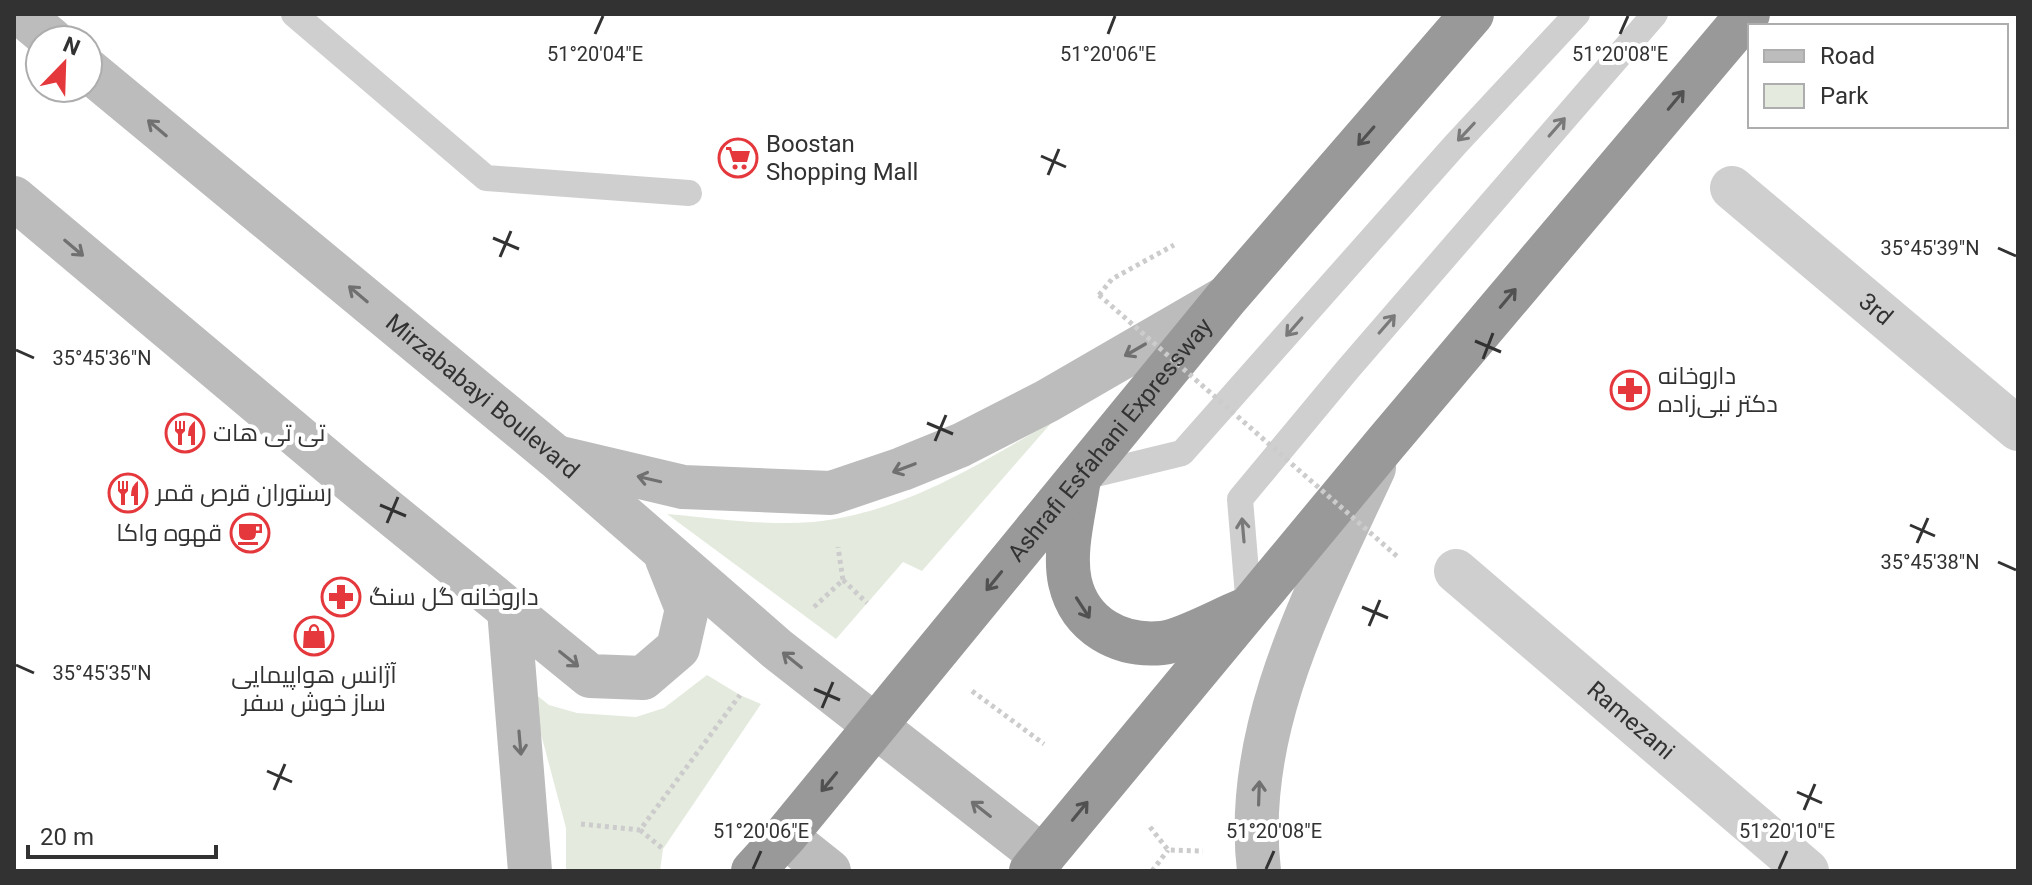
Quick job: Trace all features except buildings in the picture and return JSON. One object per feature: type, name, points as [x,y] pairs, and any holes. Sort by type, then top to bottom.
[{"type":"highway","name":"Ashrafi Esfahani Expressway","points":[[753,871],[1227,297],[1472,14]]},
{"type":"highway","points":[[1037,864],[1385,444],[1748,14]]},
{"type":"highway","points":[[1079,478],[1070,547],[1070,580],[1077,602],[1097,628],[1124,642],[1165,643],[1249,608]]},
{"type":"main road","name":"Mirzababayi Boulevard","points":[[104,83],[556,457],[666,555],[1037,864]]},
{"type":"main road","points":[[14,198],[351,481],[590,676],[643,678],[678,648],[687,609],[666,555]]},
{"type":"main road","points":[[556,457],[683,487],[831,493],[961,445],[1047,401],[1227,297]]},
{"type":"main road","points":[[1259,871],[1260,762],[1288,662],[1385,444]]},
{"type":"main road","points":[[509,610],[530,871]]},
{"type":"main road","points":[[785,836],[829,871]]},
{"type":"street","name":"3rd","points":[[1732,188],[2018,429]]},
{"type":"street","name":"Ramezani","points":[[1456,571],[1807,871]]},
{"type":"street","points":[[509,871],[527,827]]},
{"type":"lane","points":[[294,14],[486,178],[689,193]]},
{"type":"lane","points":[[1079,478],[1182,453],[1455,145],[1577,14]]},
{"type":"lane","points":[[1249,608],[1240,499],[1348,369],[1655,14]]},
{"type":"path","points":[[1174,245],[1112,279],[1099,295],[1399,558]]},
{"type":"path","points":[[836,537],[843,580],[867,603]]},
{"type":"path","points":[[810,611],[843,580]]},
{"type":"path","points":[[971,690],[1044,744]]},
{"type":"path","points":[[640,830],[740,695]]},
{"type":"path","points":[[579,824],[640,830],[663,849]]},
{"type":"path","points":[[1150,827],[1168,850]]},
{"type":"path","points":[[1168,850],[1211,851]]},
{"type":"path","points":[[1152,871],[1168,850]]},
{"type":"green space","points":[[1053,421],[922,571],[903,562],[836,639],[667,514],[777,523],[847,517],[909,498],[939,485]]},
{"type":"green space","points":[[707,675],[761,704],[663,849],[660,871],[566,871],[566,828],[529,689],[549,705],[577,713],[636,717],[664,708]]},
{"type":"place","name":"Boostan Shopping Mall","points":[[738,158]]},
{"type":"place","name":"داروخانه دکتر نبی‌زاده","points":[[1630,390]]},
{"type":"place","name":"تی تی هات","points":[[185,433]]},
{"type":"place","name":"رستوران قرص قمر","points":[[128,493]]},
{"type":"place","name":"قهوه واکا","points":[[250,533]]},
{"type":"place","name":"داروخانه گل سنگ","points":[[341,597]]},
{"type":"place","name":"آژانس هواپیمایی ساز خوش سفر","points":[[314,636]]}]
